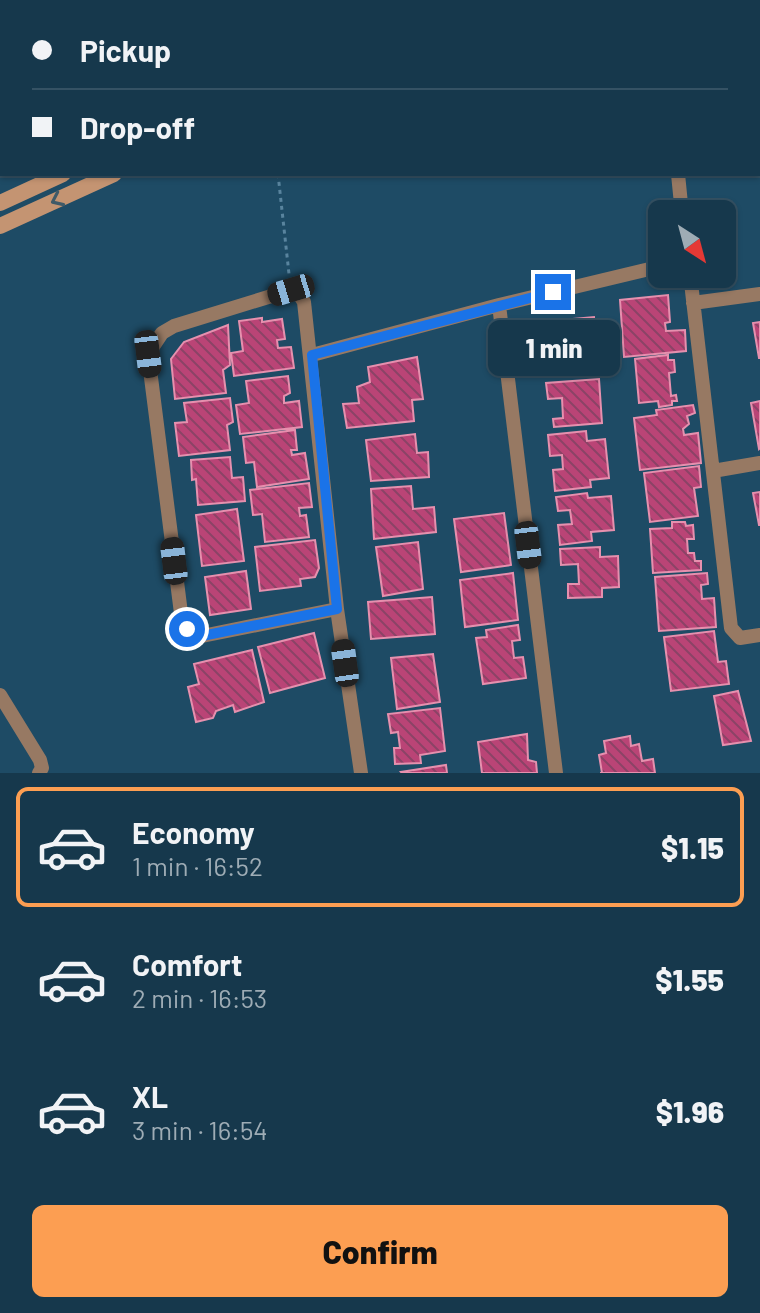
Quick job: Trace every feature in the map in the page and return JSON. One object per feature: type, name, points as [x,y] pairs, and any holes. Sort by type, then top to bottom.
[{"type":"street","points":[[0,203],[59,176]]},
{"type":"street","points":[[0,226],[110,176]]},
{"type":"street","points":[[678,176],[681,200]]},
{"type":"street","points":[[312,355],[648,269]]},
{"type":"street","points":[[691,288],[731,628],[740,638],[760,635]]},
{"type":"street","points":[[337,609],[202,636],[193,635],[182,621],[148,354],[162,333],[174,326],[291,290],[299,294],[304,302],[337,609],[359,773]]},
{"type":"street","points":[[693,303],[760,294]]},
{"type":"street","points":[[499,305],[556,773]]},
{"type":"street","points":[[713,471],[760,463]]},
{"type":"street","points":[[0,695],[40,760],[42,768],[39,773]]},
{"type":"path","points":[[278,176],[291,290]]},
{"type":"building","points":[[668,295],[670,322],[665,323],[666,331],[685,330],[686,351],[624,357],[620,300]]},
{"type":"building","points":[[594,317],[599,370],[545,375],[540,322]]},
{"type":"building","points":[[262,318],[262,322],[282,319],[285,339],[277,340],[278,348],[291,347],[294,368],[234,376],[231,353],[243,351],[239,321]]},
{"type":"building","points":[[760,322],[760,358],[759,358],[753,323]]},
{"type":"building","points":[[228,325],[230,365],[223,370],[226,393],[175,399],[171,359],[184,342]]},
{"type":"building","points":[[668,355],[668,360],[674,360],[675,372],[669,373],[671,396],[676,395],[677,401],[659,407],[658,401],[639,403],[635,359]]},
{"type":"building","points":[[417,357],[423,399],[412,400],[414,421],[347,428],[343,404],[359,403],[357,387],[370,382],[368,367]]},
{"type":"building","points":[[288,376],[290,393],[284,396],[284,403],[299,401],[302,427],[240,434],[236,405],[249,403],[246,381]]},
{"type":"building","points":[[599,379],[602,423],[554,427],[553,419],[563,418],[562,398],[548,399],[546,383]]},
{"type":"building","points":[[230,398],[233,422],[227,425],[230,450],[179,456],[175,423],[187,422],[184,403]]},
{"type":"building","points":[[760,401],[760,448],[759,449],[751,403]]},
{"type":"building","points":[[693,405],[695,413],[687,416],[689,424],[683,429],[684,435],[698,433],[701,463],[640,470],[634,418],[657,415],[656,410]]},
{"type":"building","points":[[295,430],[297,450],[291,450],[292,455],[305,453],[309,479],[257,487],[254,462],[246,463],[243,437]]},
{"type":"building","points":[[586,431],[587,441],[605,439],[609,478],[590,480],[591,487],[555,491],[553,470],[563,469],[562,455],[550,456],[548,435]]},
{"type":"building","points":[[415,434],[417,453],[428,452],[429,477],[371,481],[366,440]]},
{"type":"building","points":[[230,457],[232,478],[243,477],[245,501],[198,505],[191,460]]},
{"type":"building","points":[[699,466],[701,487],[694,488],[698,516],[650,522],[644,473]]},
{"type":"building","points":[[309,483],[312,507],[299,508],[300,516],[306,515],[309,537],[265,542],[262,514],[253,515],[250,490]]},
{"type":"building","points":[[411,486],[413,509],[434,507],[436,532],[374,539],[371,489]]},
{"type":"building","points":[[760,492],[760,525],[759,525],[753,493]]},
{"type":"building","points":[[587,493],[588,498],[611,496],[614,530],[591,532],[592,541],[560,545],[558,525],[572,524],[570,510],[558,511],[556,497]]},
{"type":"building","points":[[237,509],[244,561],[202,566],[196,515]]},
{"type":"building","points":[[504,513],[511,565],[461,572],[454,519]]},
{"type":"building","points":[[672,522],[693,525],[694,539],[687,539],[688,553],[694,553],[695,561],[701,561],[701,570],[653,573],[650,529],[672,528]]},
{"type":"building","points":[[315,540],[319,568],[315,577],[300,579],[301,586],[260,591],[255,547]]},
{"type":"building","points":[[418,542],[423,589],[383,596],[376,547]]},
{"type":"building","points":[[600,547],[600,557],[618,556],[619,587],[602,588],[602,597],[568,598],[568,584],[579,584],[578,564],[561,565],[560,549]]},
{"type":"building","points":[[246,571],[251,609],[210,615],[205,577]]},
{"type":"building","points":[[513,573],[518,620],[465,627],[460,580]]},
{"type":"building","points":[[707,573],[708,584],[701,585],[702,599],[714,598],[716,627],[659,631],[655,577]]},
{"type":"building","points":[[432,597],[435,634],[371,639],[368,602]]},
{"type":"building","points":[[518,625],[520,640],[512,641],[514,658],[523,657],[526,678],[483,684],[476,638],[487,637],[486,630]]},
{"type":"building","points":[[714,631],[718,662],[726,661],[729,684],[671,691],[664,637]]},
{"type":"building","points":[[314,633],[325,678],[270,693],[258,647]]},
{"type":"building","points":[[252,650],[264,702],[235,712],[233,705],[216,711],[213,718],[196,722],[188,687],[199,684],[194,664]]},
{"type":"building","points":[[433,654],[440,702],[397,709],[391,658]]},
{"type":"building","points":[[738,691],[751,741],[723,745],[714,696]]},
{"type":"building","points":[[440,708],[445,751],[420,755],[421,763],[395,764],[394,748],[400,748],[398,732],[391,733],[388,714]]},
{"type":"building","points":[[527,734],[528,760],[536,762],[537,773],[482,773],[478,742]]},
{"type":"building","points":[[630,736],[631,746],[639,744],[642,761],[653,759],[655,773],[602,773],[599,755],[606,753],[604,741]]},
{"type":"building","points":[[446,765],[447,773],[401,772]]},
{"type":"route","points":[[187,629],[193,635],[202,636],[337,609],[312,355],[553,292]]}]
